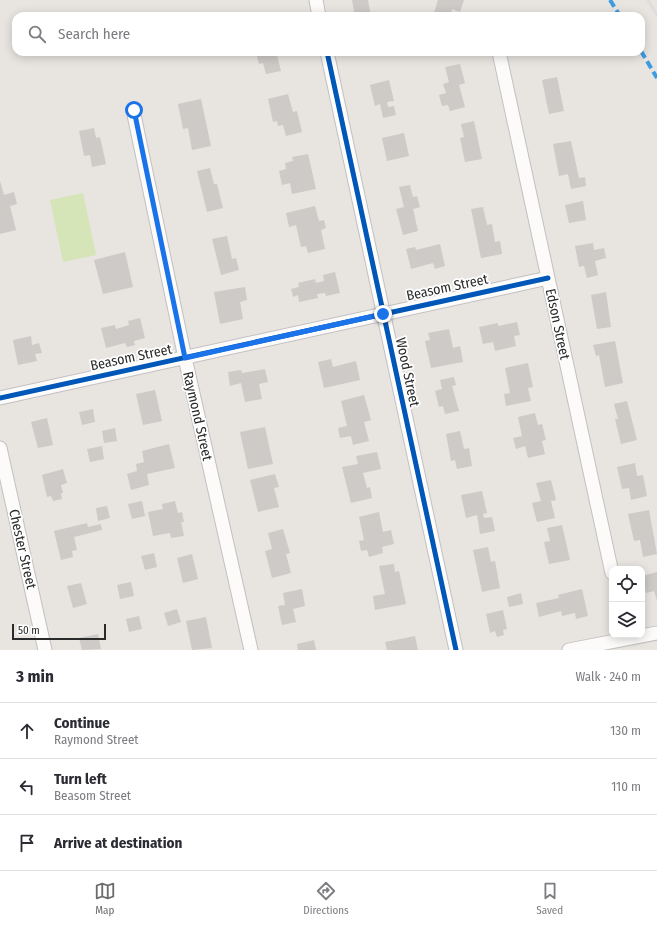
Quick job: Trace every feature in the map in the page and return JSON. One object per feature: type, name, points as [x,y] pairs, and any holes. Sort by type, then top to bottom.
[{"type":"street","points":[[316,0],[318,12]]},
{"type":"street","name":"Wood Street","points":[[328,56],[456,650]]},
{"type":"street","name":"Edson Street","points":[[499,56],[610,566]]},
{"type":"street","name":"Raymond Street","points":[[134,110],[185,358],[252,650]]},
{"type":"street","name":"Beasom Street","points":[[0,398],[548,278]]},
{"type":"street","name":"Chester Street","points":[[0,448],[45,650]]},
{"type":"street","points":[[645,634],[657,633]]},
{"type":"street","points":[[572,650],[618,638]]},
{"type":"green space","points":[[83,193],[96,255],[63,262],[50,200]]},
{"type":"building","points":[[352,0],[368,0],[370,12],[354,12]]},
{"type":"building","points":[[438,0],[464,0],[460,12],[452,9],[451,12],[434,12]]},
{"type":"building","points":[[257,56],[277,56],[281,71],[266,74],[263,63],[259,64]]},
{"type":"building","points":[[460,64],[465,83],[459,85],[465,107],[450,111],[448,105],[442,106],[439,95],[446,93],[443,84],[449,82],[445,67]]},
{"type":"building","points":[[557,77],[564,111],[549,114],[542,80]]},
{"type":"building","points":[[389,80],[394,101],[387,102],[388,107],[394,106],[396,115],[383,118],[380,104],[375,106],[370,85]]},
{"type":"building","points":[[288,94],[293,112],[297,111],[302,132],[286,136],[283,125],[278,126],[277,121],[273,122],[268,99]]},
{"type":"building","points":[[201,99],[211,146],[192,150],[188,128],[183,129],[178,104]]},
{"type":"building","points":[[474,121],[482,159],[465,162],[460,138],[464,137],[461,124]]},
{"type":"building","points":[[94,128],[96,138],[100,137],[106,164],[92,167],[90,155],[84,156],[79,131]]},
{"type":"building","points":[[404,133],[409,156],[387,161],[382,138]]},
{"type":"building","points":[[571,141],[579,178],[585,177],[586,186],[571,189],[568,174],[559,176],[553,144]]},
{"type":"building","points":[[308,154],[316,189],[292,194],[290,183],[282,185],[279,171],[286,169],[285,163],[293,161],[292,157]]},
{"type":"building","points":[[210,168],[214,184],[217,184],[223,208],[207,212],[197,171]]},
{"type":"building","points":[[0,181],[4,195],[14,192],[17,204],[10,206],[16,230],[0,234]]},
{"type":"building","points":[[410,185],[413,197],[417,196],[420,207],[413,209],[418,231],[403,235],[396,209],[404,207],[399,187]]},
{"type":"building","points":[[583,201],[586,220],[569,223],[565,205]]},
{"type":"building","points":[[315,206],[319,221],[324,220],[326,228],[321,230],[325,249],[308,253],[306,246],[301,247],[296,225],[289,227],[286,213]]},
{"type":"building","points":[[483,207],[487,225],[492,224],[495,242],[500,241],[502,254],[481,258],[471,209]]},
{"type":"building","points":[[227,236],[232,259],[236,258],[239,270],[221,275],[212,239]]},
{"type":"building","points":[[593,243],[594,250],[604,248],[606,258],[595,261],[598,275],[587,278],[584,266],[579,267],[575,246]]},
{"type":"building","points":[[440,244],[445,266],[435,269],[433,263],[411,269],[406,249],[415,247],[416,250]]},
{"type":"building","points":[[125,252],[133,287],[103,294],[94,260]]},
{"type":"building","points":[[335,272],[340,293],[326,296],[325,293],[317,294],[318,298],[299,302],[298,295],[293,297],[291,289],[299,287],[298,283],[315,279],[316,283],[324,281],[323,275]]},
{"type":"building","points":[[245,287],[247,300],[240,302],[243,319],[220,324],[214,292]]},
{"type":"building","points":[[606,292],[611,327],[597,329],[591,295]]},
{"type":"building","points":[[140,318],[145,338],[134,341],[135,345],[127,347],[125,343],[106,348],[101,328],[115,325],[116,329],[129,325],[128,321]]},
{"type":"building","points":[[517,322],[520,335],[514,336],[516,346],[495,351],[493,342],[483,344],[479,327],[498,323],[498,326]]},
{"type":"building","points":[[449,329],[453,348],[460,346],[463,362],[431,368],[425,341],[430,340],[428,333]]},
{"type":"building","points":[[31,336],[32,345],[39,343],[42,353],[35,354],[37,361],[18,365],[13,340]]},
{"type":"building","points":[[615,341],[623,383],[605,387],[599,355],[596,356],[593,345]]},
{"type":"building","points":[[331,359],[333,367],[356,361],[360,380],[324,388],[318,362]]},
{"type":"building","points":[[528,363],[533,387],[528,388],[531,401],[506,406],[504,394],[510,393],[505,368]]},
{"type":"building","points":[[265,369],[268,382],[259,384],[262,399],[245,402],[241,383],[230,386],[228,372],[241,370],[242,373]]},
{"type":"building","points":[[454,377],[456,385],[452,386],[459,411],[445,414],[443,406],[439,407],[435,391],[442,389],[440,380]]},
{"type":"building","points":[[155,390],[162,421],[143,425],[136,394]]},
{"type":"building","points":[[364,395],[371,420],[364,422],[369,441],[353,445],[351,436],[340,438],[338,428],[347,426],[341,401]]},
{"type":"building","points":[[627,401],[637,440],[621,444],[615,419],[618,419],[614,404]]},
{"type":"building","points":[[93,409],[95,422],[82,425],[79,412]]},
{"type":"building","points":[[535,413],[538,425],[542,424],[546,440],[542,441],[545,454],[528,458],[525,446],[516,449],[513,438],[522,436],[518,417]]},
{"type":"building","points":[[47,418],[53,445],[38,448],[31,422]]},
{"type":"building","points":[[265,427],[273,464],[248,469],[240,432]]},
{"type":"building","points":[[115,428],[117,441],[104,443],[102,431]]},
{"type":"building","points":[[460,431],[464,449],[469,448],[472,466],[457,469],[455,460],[451,461],[446,434]]},
{"type":"building","points":[[169,444],[175,468],[147,474],[149,485],[131,490],[127,474],[137,471],[136,464],[144,462],[142,451]]},
{"type":"building","points":[[102,446],[104,459],[90,462],[87,449]]},
{"type":"building","points":[[377,452],[381,469],[363,473],[367,488],[370,487],[372,498],[351,503],[342,467],[358,464],[356,456]]},
{"type":"building","points":[[635,463],[637,476],[643,475],[647,496],[631,500],[629,488],[622,489],[617,467]]},
{"type":"building","points":[[63,469],[67,483],[61,485],[63,493],[61,493],[62,499],[53,501],[51,496],[47,497],[42,475]]},
{"type":"building","points":[[275,474],[279,487],[274,488],[279,507],[258,512],[250,480]]},
{"type":"building","points":[[551,480],[556,500],[551,501],[555,518],[537,522],[532,503],[541,501],[536,483]]},
{"type":"building","points":[[482,491],[487,513],[483,514],[484,518],[492,517],[495,531],[480,534],[477,515],[466,518],[461,495]]},
{"type":"building","points":[[142,501],[145,516],[132,519],[128,504]]},
{"type":"building","points":[[175,501],[178,513],[182,512],[184,522],[181,522],[184,536],[171,538],[170,533],[153,536],[148,512],[163,509],[162,504]]},
{"type":"building","points":[[107,506],[110,518],[98,521],[96,508]]},
{"type":"building","points":[[649,510],[657,554],[643,557],[640,540],[634,541],[628,514]]},
{"type":"building","points":[[379,512],[383,532],[391,530],[394,544],[382,547],[383,553],[369,557],[367,550],[361,551],[359,541],[364,540],[359,517]]},
{"type":"building","points":[[87,523],[88,527],[101,524],[102,530],[74,537],[77,550],[72,551],[73,557],[61,560],[54,531]]},
{"type":"building","points":[[562,525],[570,560],[549,564],[544,542],[550,541],[547,528]]},
{"type":"building","points":[[283,529],[290,553],[286,554],[291,573],[272,578],[265,551],[272,549],[268,533]]},
{"type":"building","points":[[488,547],[491,562],[495,561],[500,588],[482,592],[473,550]]},
{"type":"building","points":[[154,553],[157,567],[145,570],[141,556]]},
{"type":"building","points":[[192,554],[198,579],[183,583],[177,558]]},
{"type":"building","points":[[394,564],[395,572],[399,571],[406,604],[375,610],[373,596],[385,594],[379,566]]},
{"type":"building","points":[[657,572],[657,601],[654,591],[646,593],[645,575]]},
{"type":"building","points":[[131,582],[134,596],[120,599],[117,585]]},
{"type":"building","points":[[81,583],[87,604],[73,608],[67,586]]},
{"type":"building","points":[[302,589],[305,606],[293,609],[296,622],[282,625],[278,606],[285,605],[283,593]]},
{"type":"building","points":[[582,589],[588,616],[576,619],[575,613],[562,616],[561,611],[539,617],[536,603],[559,598],[558,595]]},
{"type":"building","points":[[521,593],[523,604],[509,607],[507,597]]},
{"type":"building","points":[[177,609],[181,622],[168,626],[164,613]]},
{"type":"building","points":[[503,610],[507,629],[503,630],[504,635],[497,637],[495,631],[490,633],[486,614]]},
{"type":"building","points":[[139,616],[142,629],[129,632],[126,619]]},
{"type":"building","points":[[206,617],[212,648],[192,650],[186,621]]},
{"type":"building","points":[[98,634],[101,649],[82,650],[79,638]]},
{"type":"building","points":[[415,636],[418,650],[387,650],[385,642]]},
{"type":"building","points":[[314,640],[316,650],[298,650],[297,644]]},
{"type":"railway","points":[[648,0],[657,15]]},
{"type":"marked path","points":[[610,0],[618,12]]},
{"type":"marked path","points":[[644,56],[657,78]]},
{"type":"cycle path","points":[[328,56],[456,650]]},
{"type":"cycle path","points":[[0,398],[548,278]]},
{"type":"route","points":[[134,110],[185,358],[383,314]]}]
